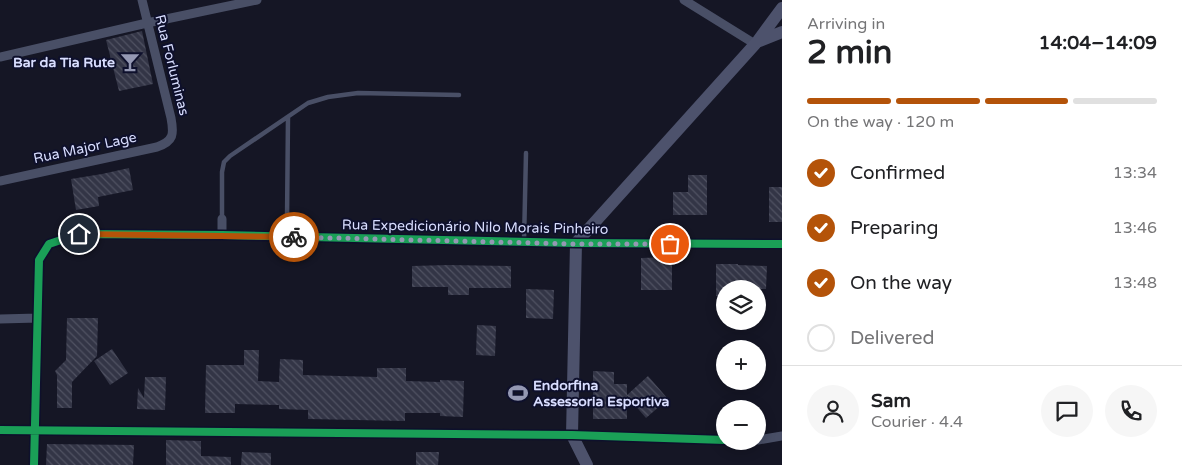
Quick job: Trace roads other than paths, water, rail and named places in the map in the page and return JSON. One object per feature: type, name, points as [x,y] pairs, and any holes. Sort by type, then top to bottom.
[{"type":"street","name":"Rua Forluminas","points":[[142,0],[173,127],[172,136]]},
{"type":"street","points":[[0,57],[257,0]]},
{"type":"street","points":[[684,0],[756,43]]},
{"type":"street","points":[[587,465],[572,435],[576,244],[756,43],[782,8]]},
{"type":"street","points":[[756,43],[782,32]]},
{"type":"street","name":"Rua Major Lage","points":[[0,181],[157,147],[166,143],[172,136]]},
{"type":"street","points":[[222,219],[222,235]]},
{"type":"street","name":"Rua Expedicionário Nilo Morais Pinheiro","points":[[38,318],[39,260],[50,244],[79,234],[222,235],[576,244],[782,244]]},
{"type":"street","points":[[0,319],[38,318],[34,465]]},
{"type":"street","points":[[0,430],[572,435],[716,440]]},
{"type":"street","points":[[766,439],[782,436]]},
{"type":"lane","points":[[222,219],[222,172],[224,162],[308,103],[328,97],[358,93],[459,95]]},
{"type":"lane","points":[[287,220],[288,117]]},
{"type":"lane","points":[[524,242],[526,153]]},
{"type":"place","name":"Bar da Tia Rute","points":[[130,62]]},
{"type":"place","name":"Endorfina Assessoria Esportiva","points":[[518,393]]}]
